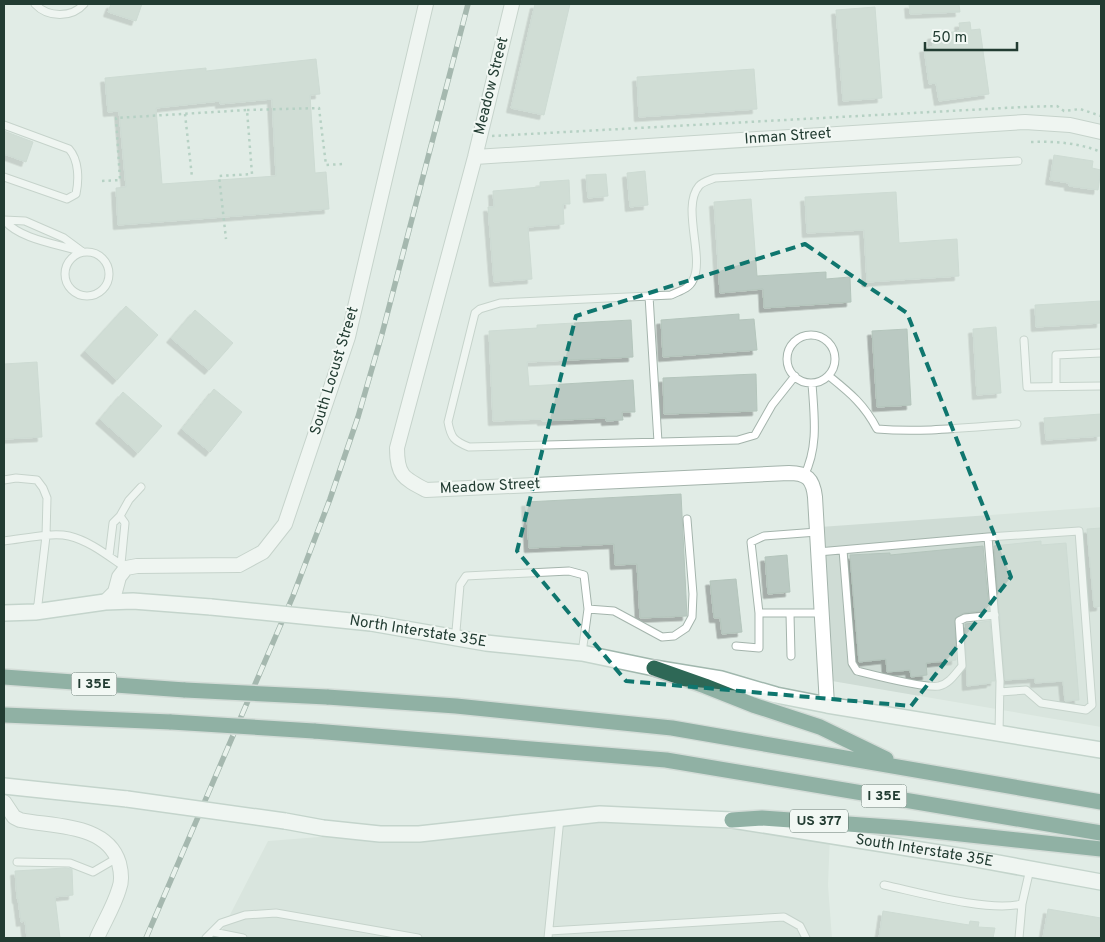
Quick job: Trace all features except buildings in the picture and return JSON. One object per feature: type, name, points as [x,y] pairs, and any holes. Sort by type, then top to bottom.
[{"type":"highway","points":[[654,668],[820,728],[903,767]]},
{"type":"highway","name":"I 35E","points":[[4,677],[185,690],[326,696],[456,706],[672,728],[1101,802]]},
{"type":"highway","name":"I 35E","points":[[4,716],[171,722],[314,731],[666,760],[1101,833]]},
{"type":"highway","name":"US 377","points":[[732,820],[762,818],[905,828],[1101,849]]},
{"type":"main road","name":"North Interstate 35E","points":[[4,613],[34,612],[105,602],[133,601],[371,623],[486,643],[582,653],[654,668],[721,679],[776,695],[827,706]]},
{"type":"main road","points":[[827,706],[1101,750]]},
{"type":"main road","points":[[4,786],[127,799],[323,828],[380,834],[419,834],[560,818]]},
{"type":"main road","name":"South Interstate 35E","points":[[560,818],[600,814],[732,820],[1101,882]]},
{"type":"street","name":"South Locust Street","points":[[124,566],[239,565],[263,552],[285,524],[348,337],[426,4]]},
{"type":"street","name":"Meadow Street","points":[[512,4],[475,157],[398,448],[397,465],[407,480],[426,490],[788,473],[797,473],[804,476]]},
{"type":"street","name":"Inman Street","points":[[475,157],[1025,122],[1070,125],[1101,132]]},
{"type":"street","points":[[804,476],[814,486],[827,706]]},
{"type":"street","points":[[105,602],[115,592],[124,566]]},
{"type":"street","points":[[4,802],[14,817],[20,820],[85,831],[101,838],[113,850],[121,872],[120,888],[97,938]]},
{"type":"lane","points":[[35,4],[57,14],[72,14],[84,4]]},
{"type":"lane","points":[[4,125],[69,149],[74,155],[78,186],[76,194],[67,199],[4,177]]},
{"type":"lane","points":[[795,376],[772,404],[755,435],[738,440],[469,447],[457,442],[451,434],[448,422],[475,313],[480,309],[500,303],[671,295],[686,289],[694,280],[696,267],[692,205],[694,193],[700,184],[716,178],[1018,161]]},
{"type":"lane","points":[[4,220],[25,221],[64,238],[83,252]]},
{"type":"lane","points":[[4,220],[12,229],[60,247],[91,252],[104,259],[109,270],[108,283],[104,289],[92,296],[84,297],[72,291],[65,278],[67,264],[76,255],[83,252]]},
{"type":"lane","points":[[649,296],[658,442]]},
{"type":"lane","points":[[811,335],[820,337],[828,342],[834,350],[836,359],[834,368],[829,376],[821,381],[812,383],[802,382],[795,376],[789,369],[787,360],[789,350],[794,342],[802,337],[811,335]]},
{"type":"lane","points":[[1024,340],[1026,387],[1101,386]]},
{"type":"lane","points":[[1056,386],[1056,355],[1101,353]]},
{"type":"lane","points":[[829,376],[856,398],[869,412],[878,429],[920,429],[1017,424]]},
{"type":"lane","points":[[804,476],[811,457],[816,432],[812,383]]},
{"type":"lane","points":[[4,480],[16,478],[36,480],[43,488],[47,498],[46,536],[38,604],[34,612]]},
{"type":"lane","points":[[109,556],[113,523],[141,487]]},
{"type":"lane","points":[[120,516],[125,523],[124,566]]},
{"type":"lane","points":[[588,609],[614,611],[662,637],[674,636],[686,628],[692,617],[693,594],[687,519]]},
{"type":"lane","points":[[818,552],[1079,531],[1092,706],[1086,710],[1040,703],[1026,690],[1000,692]]},
{"type":"lane","points":[[736,646],[759,648],[760,613],[751,542],[764,536],[817,532]]},
{"type":"lane","points":[[4,541],[46,536],[68,536],[93,546],[124,566]]},
{"type":"lane","points":[[988,537],[1000,692],[999,733]]},
{"type":"lane","points":[[842,550],[852,663],[858,672],[938,687],[950,680],[962,666],[959,621],[965,618],[995,616]]},
{"type":"lane","points":[[453,638],[456,631],[460,585],[466,576],[569,571],[584,575],[588,609],[582,653]]},
{"type":"lane","points":[[760,613],[822,613]]},
{"type":"lane","points":[[790,614],[791,656]]},
{"type":"lane","points":[[560,818],[548,934],[784,917],[800,926],[806,938]]},
{"type":"lane","points":[[17,862],[70,863],[93,872],[117,858]]},
{"type":"lane","points":[[1019,938],[1022,904],[1030,869]]},
{"type":"lane","points":[[884,885],[971,903],[1012,906],[1022,904]]},
{"type":"lane","points":[[206,938],[221,923],[245,914],[276,914],[418,938]]},
{"type":"lane","points":[[212,932],[243,938]]},
{"type":"path","points":[[491,136],[1023,107],[1057,106],[1064,111],[1075,108],[1101,116]]},
{"type":"path","points":[[102,181],[120,180],[116,118],[247,110],[319,108],[326,165],[344,164]]},
{"type":"path","points":[[226,239],[219,176],[252,174],[247,110]]},
{"type":"path","points":[[185,114],[192,177]]},
{"type":"path","points":[[1031,142],[1045,141],[1080,145],[1101,152]]},
{"type":"highlighted area","points":[[805,244],[907,313],[1011,577],[911,706],[626,681],[517,551],[576,316]]},
{"type":"shaded area","points":[[1101,507],[1101,727],[832,681],[820,527]]},
{"type":"shaded area","points":[[560,818],[830,836],[828,885],[832,938],[218,938],[268,841]]},
{"type":"railway","points":[[146,938],[293,596],[330,499],[358,417],[382,334],[468,4]]}]
